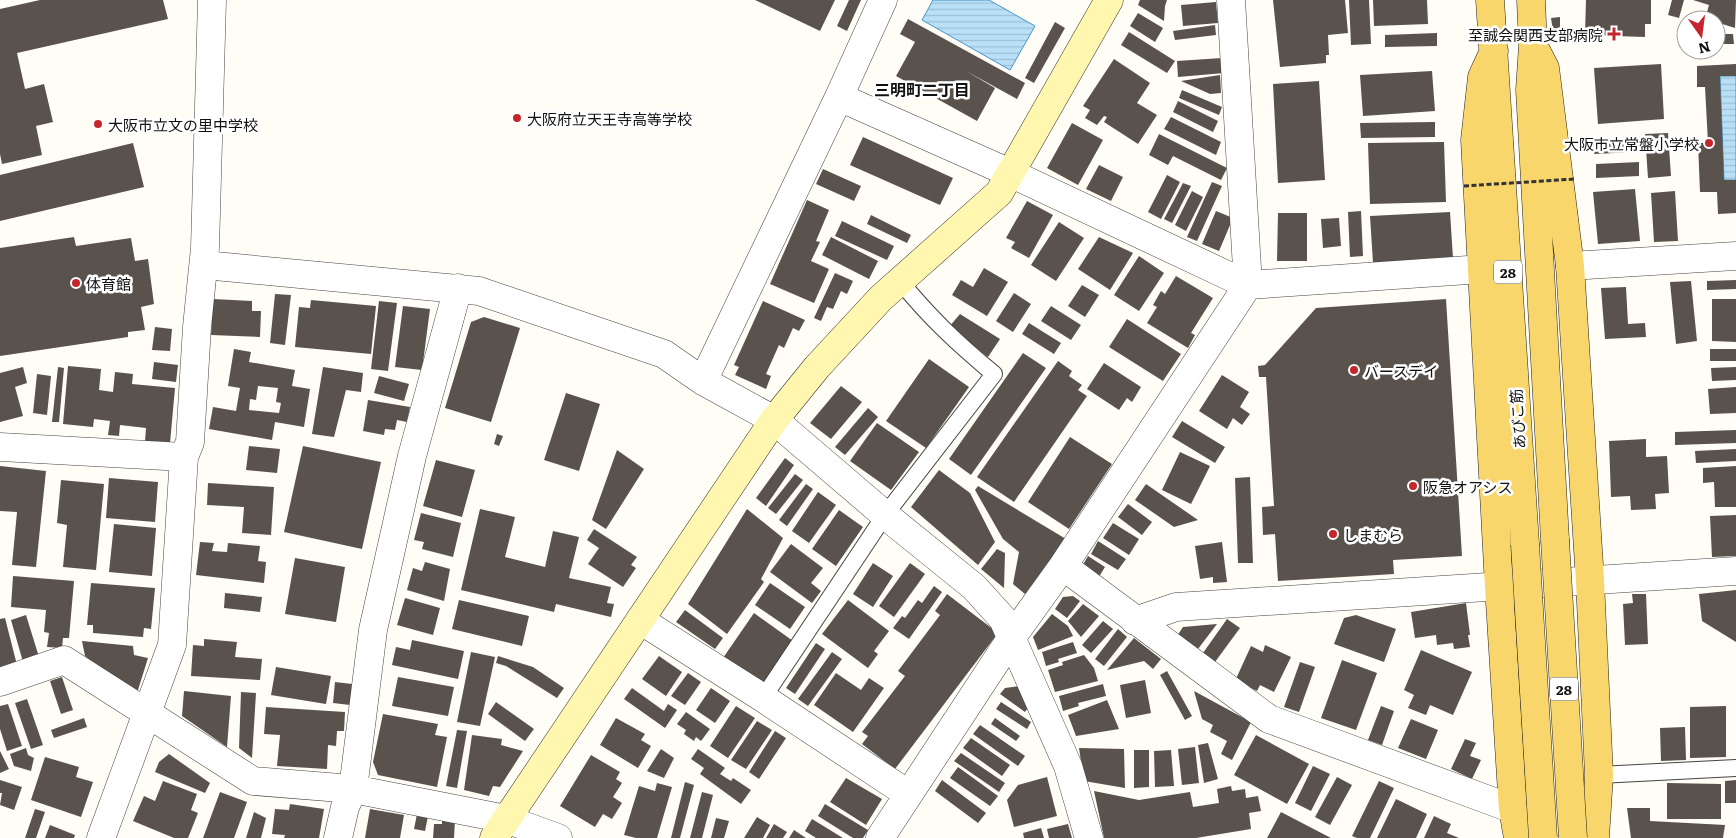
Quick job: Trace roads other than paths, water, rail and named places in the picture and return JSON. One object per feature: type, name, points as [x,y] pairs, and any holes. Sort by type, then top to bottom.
[{"type":"main road","name":"あびこ筋","points":[[1490,0],[1543,838]]},
{"type":"main road","name":"あびこ筋","points":[[1531,0],[1533,45],[1530,90],[1573,838]]},
{"type":"main road","points":[[1533,45],[1545,68],[1570,266],[1590,581],[1599,775],[1595,838]]},
{"type":"main road","points":[[1494,51],[1482,77],[1475,140],[1499,586],[1513,809],[1518,838]]},
{"type":"street","points":[[101,838],[172,645],[184,457],[190,442],[197,327],[204,265],[212,0]]},
{"type":"street","points":[[703,381],[840,97],[883,0]]},
{"type":"street","points":[[500,828],[774,420],[817,367],[880,298],[999,192],[1109,0]]},
{"type":"street","points":[[880,838],[1012,637],[1063,566],[1248,285],[1232,0]]},
{"type":"street","points":[[840,97],[1010,173],[1248,285],[1483,269]]},
{"type":"street","points":[[1570,266],[1736,256]]},
{"type":"street","points":[[204,265],[479,291],[664,354],[703,381],[774,420],[885,515],[974,586],[1003,619],[1068,766],[1089,838]]},
{"type":"street","points":[[338,838],[345,806],[353,789],[373,630],[412,456],[458,288]]},
{"type":"street","points":[[0,446],[184,457]]},
{"type":"street","points":[[1063,566],[1269,719],[1513,809]]},
{"type":"street","points":[[1135,621],[1176,607],[1736,571]]},
{"type":"street","points":[[640,620],[763,698],[908,794]]},
{"type":"street","points":[[0,682],[64,660],[253,781],[353,789],[500,828],[558,838]]},
{"type":"lane","points":[[763,698],[885,515],[994,374],[951,338],[900,281]]},
{"type":"lane","points":[[1599,775],[1736,768]]},
{"type":"water","points":[[933,0],[989,0],[1035,26],[1010,70],[922,20]]},
{"type":"water","points":[[1720,76],[1736,76],[1736,180],[1724,180]]},
{"type":"place","name":"至誠会関西支部病院","points":[[1614,34]]},
{"type":"place","name":"大阪府立天王寺高等学校","points":[[517,118]]},
{"type":"place","name":"大阪市立文の里中学校","points":[[98,124]]},
{"type":"place","name":"大阪市立常盤小学校","points":[[1709,143]]},
{"type":"place","name":"体育館","points":[[76,283]]},
{"type":"place","name":"バースデイ","points":[[1354,370]]},
{"type":"place","name":"阪急オアシス","points":[[1413,486]]},
{"type":"place","name":"しまむら","points":[[1333,534]]},
{"type":"district","name":"三明町二丁目","points":[[922,89]]}]
